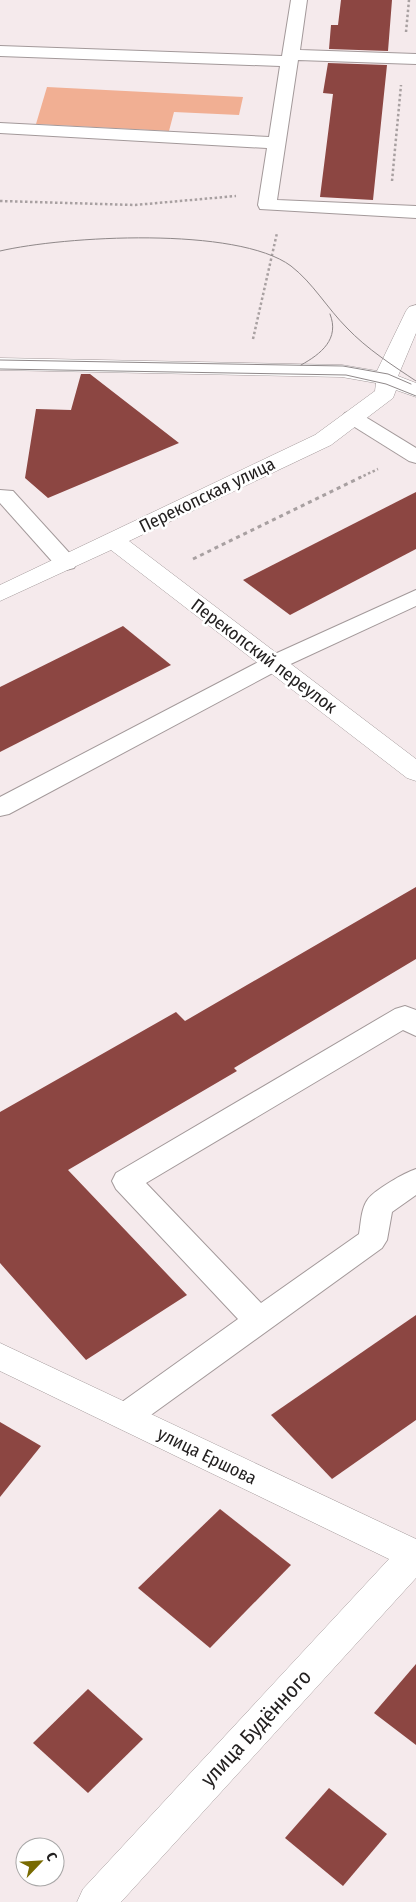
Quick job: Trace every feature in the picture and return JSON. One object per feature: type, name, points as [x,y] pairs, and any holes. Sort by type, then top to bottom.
[{"type":"street","name":"Перекопская улица","points":[[0,594],[323,440],[385,393],[388,375],[416,311]]},
{"type":"street","points":[[0,364],[333,370],[388,375],[416,391]]},
{"type":"street","name":"Перекопский переулок","points":[[113,540],[416,772]]},
{"type":"street","name":"улица Ершова","points":[[0,1356],[416,1555]]},
{"type":"street","name":"улица Будённого","points":[[96,1902],[416,1555]]},
{"type":"lane","points":[[299,0],[267,205],[416,212]]},
{"type":"lane","points":[[0,51],[410,59]]},
{"type":"lane","points":[[0,128],[277,143]]},
{"type":"lane","points":[[352,417],[416,457]]},
{"type":"lane","points":[[0,496],[5,496],[66,563]]},
{"type":"lane","points":[[0,808],[274,663],[416,596]]},
{"type":"lane","points":[[259,1321],[126,1180],[405,1016],[416,1026]]},
{"type":"lane","points":[[126,1416],[372,1240],[379,1206],[416,1180]]},
{"type":"path","points":[[389,210],[410,59],[410,0]]},
{"type":"path","points":[[0,201],[135,205],[268,193]]},
{"type":"path","points":[[253,340],[274,240]]},
{"type":"path","points":[[160,575],[369,474]]},
{"type":"shaded area","points":[[47,87],[243,97],[239,115],[174,112],[169,131],[36,124]]},
{"type":"building","points":[[341,0],[392,0],[388,51],[329,49],[331,25],[338,25]]},
{"type":"building","points":[[328,63],[387,65],[373,200],[320,197],[333,94],[323,93]]},
{"type":"building","points":[[81,374],[90,374],[179,443],[48,498],[25,478],[36,409],[71,410]]},
{"type":"building","points":[[416,492],[416,549],[290,615],[243,580]]},
{"type":"building","points":[[123,626],[171,665],[0,752],[0,687]]},
{"type":"building","points":[[416,887],[416,959],[234,1068],[237,1071],[68,1170],[187,1295],[86,1360],[0,1263],[0,1112],[176,1012],[185,1021]]},
{"type":"building","points":[[416,1315],[416,1420],[332,1479],[271,1415]]},
{"type":"building","points":[[0,1422],[41,1446],[0,1497]]},
{"type":"building","points":[[220,1509],[291,1565],[210,1648],[138,1588]]},
{"type":"building","points":[[416,1664],[416,1745],[374,1713]]},
{"type":"building","points":[[88,1689],[143,1739],[88,1793],[33,1743]]},
{"type":"building","points":[[329,1788],[387,1834],[343,1886],[285,1838]]},
{"type":"tram line","points":[[0,251],[65,241],[149,238],[192,240],[232,245],[266,253],[291,266],[306,280],[355,336],[416,381]]},
{"type":"tram line","points":[[301,365],[322,351],[327,345],[332,331],[330,314]]},
{"type":"tram line","points":[[0,360],[343,366],[388,374],[411,384]]},
{"type":"tram line","points":[[0,369],[346,375],[386,384],[416,396]]}]
